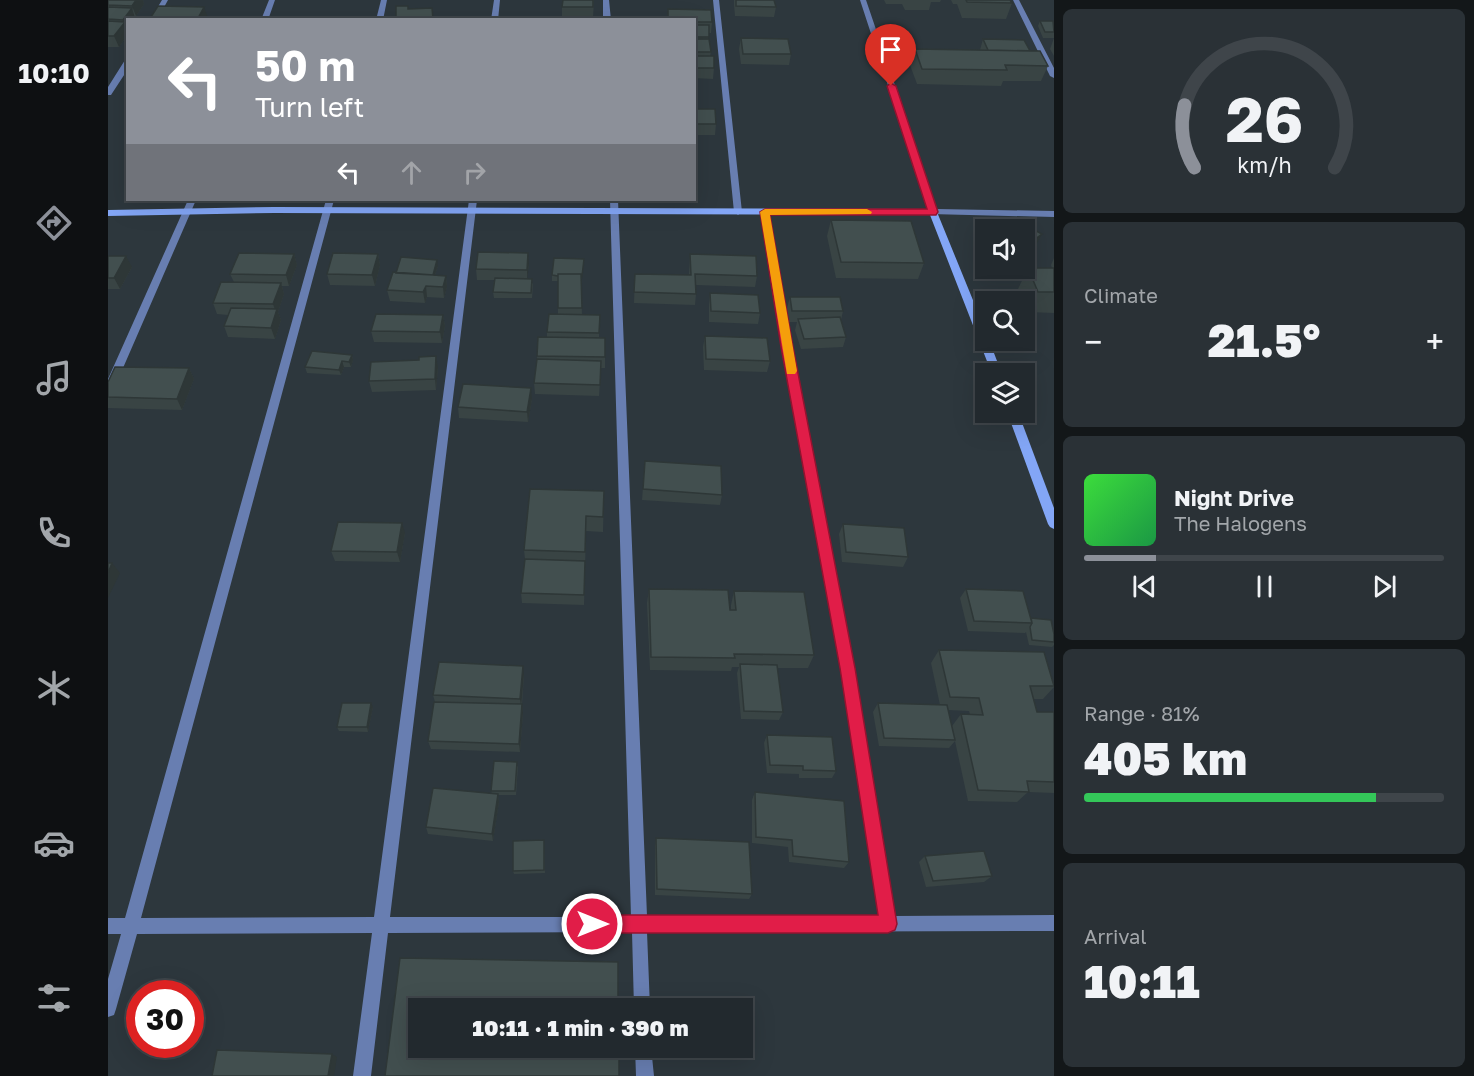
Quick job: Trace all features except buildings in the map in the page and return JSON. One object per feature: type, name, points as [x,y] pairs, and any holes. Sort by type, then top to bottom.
[{"type":"street","points":[[154,18],[165,0]]},
{"type":"street","points":[[265,18],[272,0]]},
{"type":"street","points":[[380,18],[384,0]]},
{"type":"street","points":[[495,18],[497,0]]},
{"type":"street","points":[[606,0],[607,18]]},
{"type":"street","points":[[716,0],[738,212]]},
{"type":"street","points":[[862,0],[933,212],[993,363]]},
{"type":"street","points":[[1016,0],[1054,75]]},
{"type":"street","points":[[108,93],[126,65]]},
{"type":"street","points":[[108,391],[192,201]]},
{"type":"street","points":[[108,213],[187,212],[328,205],[472,205],[614,206],[738,212],[1054,214]]},
{"type":"street","points":[[108,1009],[328,205]]},
{"type":"street","points":[[362,1076],[472,205]]},
{"type":"street","points":[[614,206],[642,998]]},
{"type":"street","points":[[765,212],[787,347],[848,668],[888,924]]},
{"type":"street","points":[[1016,423],[1054,524]]},
{"type":"street","points":[[108,926],[1054,923]]},
{"type":"street","points":[[644,1058],[645,1076]]},
{"type":"slow traffic","points":[[791,371],[765,212],[867,212]]},
{"type":"route","points":[[592,924],[888,924],[848,668],[787,347],[765,212],[933,212],[891,86]]}]
